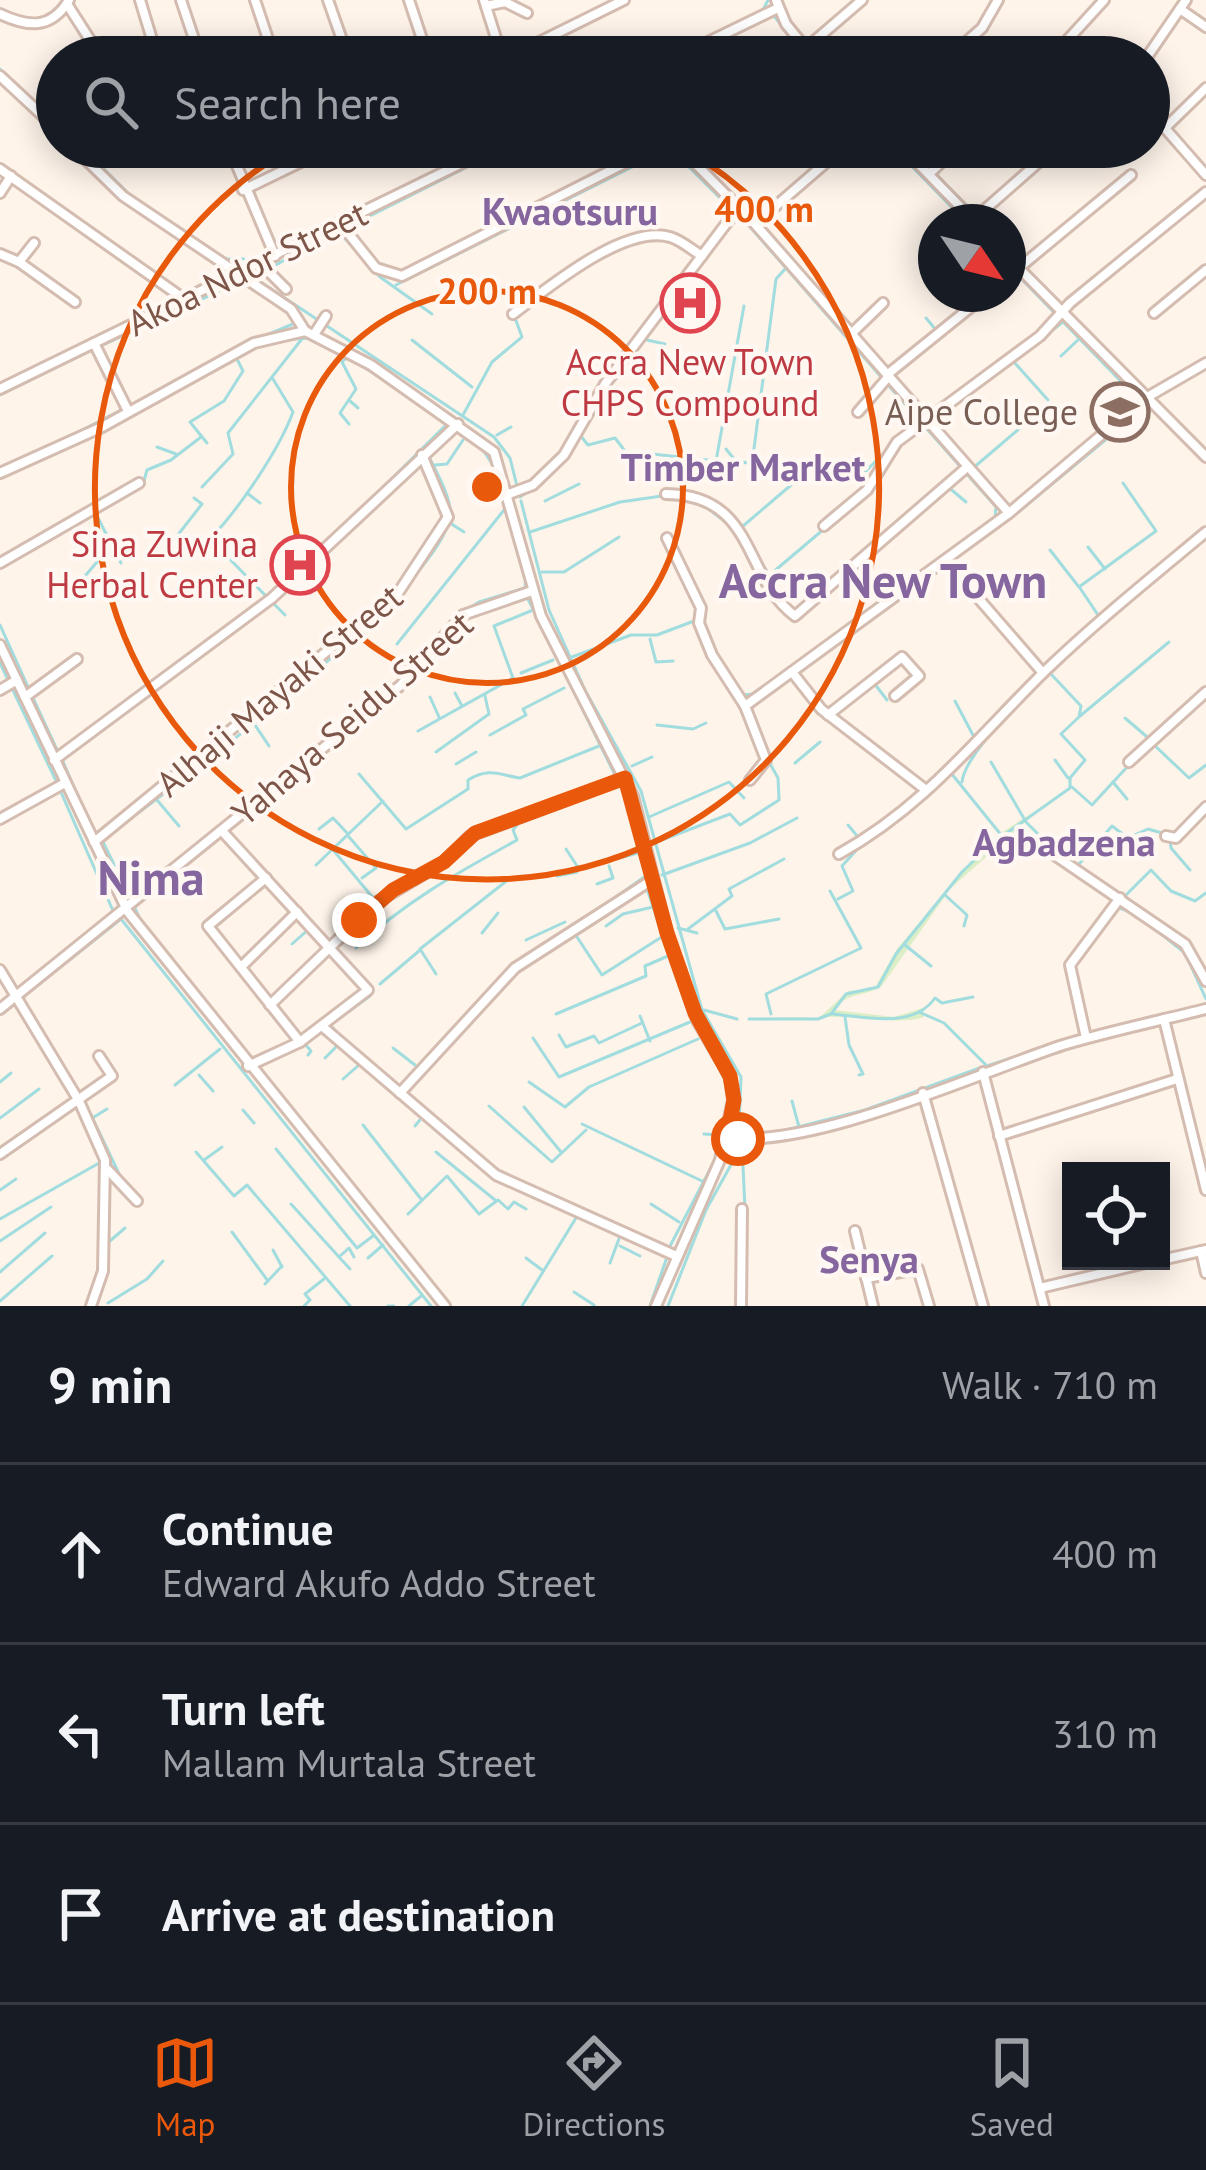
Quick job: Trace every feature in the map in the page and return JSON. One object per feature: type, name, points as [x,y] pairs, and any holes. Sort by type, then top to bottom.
[{"type":"street","points":[[140,0],[151,36]]},
{"type":"street","points":[[181,0],[193,36]]},
{"type":"street","points":[[256,0],[267,36]]},
{"type":"street","points":[[328,0],[341,36]]},
{"type":"street","points":[[410,0],[421,36]]},
{"type":"street","points":[[549,36],[623,0]]},
{"type":"street","points":[[820,36],[862,0]]},
{"type":"street","points":[[973,36],[998,0]]},
{"type":"street","points":[[1071,36],[1103,0]]},
{"type":"street","points":[[0,14],[33,25],[49,22],[68,2],[88,36]]},
{"type":"street","points":[[498,36],[485,3],[505,2],[527,13]]},
{"type":"street","points":[[716,36],[777,4],[797,36]]},
{"type":"street","points":[[1162,36],[1183,5],[1206,27]]},
{"type":"street","points":[[0,76],[36,109]]},
{"type":"street","points":[[1170,123],[1206,88]]},
{"type":"street","points":[[1170,134],[1206,175]]},
{"type":"street","points":[[94,168],[122,196],[291,309],[310,332],[459,424],[494,452],[516,492],[532,591],[567,673],[625,778],[695,1013],[730,1076],[732,1138],[674,1255],[656,1306]]},
{"type":"street","points":[[236,168],[275,256]]},
{"type":"street","points":[[243,190],[289,168]]},
{"type":"street","name":"Akoa Ndor Street","points":[[0,389],[452,168]]},
{"type":"street","points":[[340,223],[376,268],[402,276],[615,168]]},
{"type":"street","points":[[699,168],[755,224],[1010,513]]},
{"type":"street","points":[[755,224],[820,168]]},
{"type":"street","points":[[922,168],[957,204]]},
{"type":"street","points":[[928,174],[934,168]]},
{"type":"street","points":[[993,204],[1033,168]]},
{"type":"street","points":[[0,169],[185,300]]},
{"type":"street","points":[[1026,262],[1131,175]]},
{"type":"street","points":[[0,193],[11,176]]},
{"type":"street","points":[[824,526],[867,490],[883,457],[925,419],[1009,360],[1206,192]]},
{"type":"street","points":[[516,492],[564,455],[605,384],[738,208]]},
{"type":"street","points":[[513,314],[597,256],[635,239],[673,238],[702,256]]},
{"type":"street","points":[[19,262],[34,243]]},
{"type":"street","points":[[0,254],[75,302]]},
{"type":"street","points":[[259,265],[286,289]]},
{"type":"street","points":[[1154,313],[1206,270]]},
{"type":"street","points":[[1026,275],[1206,457]]},
{"type":"street","points":[[853,333],[883,303]]},
{"type":"street","points":[[858,412],[889,375],[965,312]]},
{"type":"street","points":[[0,473],[254,344],[310,332],[326,316]]},
{"type":"street","points":[[94,343],[128,412]]},
{"type":"street","points":[[745,706],[1010,513],[1144,399],[1206,363]]},
{"type":"street","points":[[54,760],[272,598],[459,424]]},
{"type":"street","name":"Alhaji Mayaki Street","points":[[94,842],[404,587],[448,517],[422,455]]},
{"type":"street","points":[[666,494],[700,499],[740,528],[795,616],[966,468]]},
{"type":"street","points":[[0,562],[139,483]]},
{"type":"street","points":[[838,854],[969,756],[1043,673],[1206,532]]},
{"type":"street","points":[[667,538],[701,608],[699,623],[712,655],[745,706],[767,764],[751,780]]},
{"type":"street","name":"Yahaya Seidu Street","points":[[0,1009],[408,679],[463,616],[532,591]]},
{"type":"street","points":[[979,599],[1043,673]]},
{"type":"street","points":[[0,645],[126,908],[248,1066],[445,1306]]},
{"type":"street","points":[[828,715],[902,657],[919,676],[895,696]]},
{"type":"street","points":[[25,697],[77,659]]},
{"type":"street","points":[[792,672],[828,715],[926,790]]},
{"type":"street","points":[[0,690],[16,680]]},
{"type":"street","points":[[1129,762],[1206,692]]},
{"type":"street","points":[[270,1005],[377,902],[444,862],[470,836],[625,778]]},
{"type":"street","points":[[0,819],[65,783]]},
{"type":"street","points":[[1166,836],[1176,838],[1206,807]]},
{"type":"street","points":[[222,832],[368,994],[300,1042],[248,1066]]},
{"type":"street","points":[[1053,854],[1185,944],[1206,981]]},
{"type":"street","points":[[266,878],[208,926],[300,1042]]},
{"type":"street","points":[[400,1093],[515,968],[652,880]]},
{"type":"street","points":[[1086,1039],[1070,965],[1120,898]]},
{"type":"street","points":[[241,967],[297,912]]},
{"type":"street","points":[[0,970],[79,1101],[107,1169],[137,1201]]},
{"type":"street","points":[[732,1138],[814,1127],[1086,1039],[1206,1009]]},
{"type":"street","points":[[1164,1019],[1206,1190]]},
{"type":"street","points":[[323,1028],[514,1186],[674,1255]]},
{"type":"street","points":[[0,1154],[112,1076],[99,1056]]},
{"type":"street","points":[[982,1072],[1043,1306]]},
{"type":"street","points":[[999,1136],[1177,1078]]},
{"type":"street","points":[[923,1093],[983,1306]]},
{"type":"street","points":[[91,1306],[103,1271],[107,1169]]},
{"type":"street","points":[[741,1306],[742,1209]]},
{"type":"street","points":[[855,1231],[873,1306]]},
{"type":"street","points":[[1170,1257],[1203,1250],[1206,1273]]},
{"type":"street","points":[[866,1277],[918,1269],[929,1306]]},
{"type":"street","points":[[1040,1288],[1115,1270]]},
{"type":"green space","points":[[1046,804],[951,888],[881,987],[850,997],[834,1010],[894,1017],[923,1008],[924,1017],[896,1021],[750,1018],[820,1017],[848,991],[874,989],[897,949],[987,842]]},
{"type":"waterway","points":[[710,36],[763,10],[768,0]]},
{"type":"waterway","points":[[767,16],[775,17],[789,36]]},
{"type":"waterway","points":[[0,69],[36,102]]},
{"type":"waterway","points":[[103,168],[131,196],[318,320]]},
{"type":"waterway","points":[[411,184],[442,168]]},
{"type":"waterway","points":[[348,227],[465,168]]},
{"type":"waterway","points":[[396,285],[630,168]]},
{"type":"waterway","points":[[690,168],[730,208]]},
{"type":"waterway","points":[[807,174],[814,168]]},
{"type":"waterway","points":[[798,192],[826,168]]},
{"type":"waterway","points":[[913,168],[948,204]]},
{"type":"waterway","points":[[936,174],[965,204]]},
{"type":"waterway","points":[[755,218],[786,192]]},
{"type":"waterway","points":[[732,223],[743,219],[882,378]]},
{"type":"waterway","points":[[272,267],[338,231],[380,277],[432,314]]},
{"type":"waterway","points":[[227,259],[244,259]]},
{"type":"waterway","points":[[685,285],[701,264]]},
{"type":"waterway","points":[[752,464],[776,279],[785,269]]},
{"type":"waterway","points":[[1026,284],[1139,400]]},
{"type":"waterway","points":[[101,346],[224,289]]},
{"type":"waterway","points":[[580,435],[588,445],[615,438],[625,451],[716,461],[744,306]]},
{"type":"waterway","points":[[602,395],[661,316]]},
{"type":"waterway","points":[[463,415],[492,362],[522,337],[515,318]]},
{"type":"waterway","points":[[926,318],[936,330]]},
{"type":"waterway","points":[[915,347],[950,320]]},
{"type":"waterway","points":[[48,362],[131,321]]},
{"type":"waterway","points":[[1046,335],[1063,322]]},
{"type":"waterway","points":[[262,337],[293,324]]},
{"type":"waterway","points":[[327,326],[494,437],[510,458],[517,486]]},
{"type":"waterway","points":[[605,379],[642,329]]},
{"type":"waterway","points":[[291,339],[313,338]]},
{"type":"waterway","points":[[1061,356],[1080,338]]},
{"type":"waterway","points":[[202,487],[233,454],[228,433],[301,340]]},
{"type":"waterway","points":[[412,340],[472,387]]},
{"type":"waterway","points":[[647,340],[665,344]]},
{"type":"waterway","points":[[247,351],[263,345]]},
{"type":"waterway","points":[[1003,368],[1030,348]]},
{"type":"waterway","points":[[0,395],[92,350]]},
{"type":"waterway","points":[[207,443],[190,422],[224,401],[243,371],[236,357]]},
{"type":"waterway","points":[[346,358],[342,362],[356,389],[340,413],[349,424]]},
{"type":"waterway","points":[[353,360],[405,394]]},
{"type":"waterway","points":[[1013,361],[1048,400]]},
{"type":"waterway","points":[[195,380],[213,370]]},
{"type":"waterway","points":[[267,597],[210,539],[257,478],[293,412],[273,379]]},
{"type":"waterway","points":[[888,385],[996,507],[995,519]]},
{"type":"waterway","points":[[49,447],[168,386]]},
{"type":"waterway","points":[[924,415],[966,386]]},
{"type":"waterway","points":[[350,401],[358,408]]},
{"type":"waterway","points":[[822,654],[1016,514],[1144,408]]},
{"type":"waterway","points":[[972,469],[1033,417]]},
{"type":"waterway","points":[[579,437],[589,419]]},
{"type":"waterway","points":[[350,520],[448,423]]},
{"type":"waterway","points":[[497,435],[511,427]]},
{"type":"waterway","points":[[456,431],[471,439],[498,474],[522,549],[525,588],[479,602],[457,616],[403,680],[131,899],[102,840],[297,688],[400,592],[434,550],[450,517],[447,495],[429,457],[456,431]]},
{"type":"waterway","points":[[143,484],[147,470],[171,460],[201,437]]},
{"type":"waterway","points":[[435,465],[447,464],[463,440]]},
{"type":"waterway","points":[[157,447],[176,454]]},
{"type":"waterway","points":[[743,526],[804,474],[841,468],[850,459],[864,473],[889,448]]},
{"type":"waterway","points":[[726,449],[735,460],[763,467]]},
{"type":"waterway","points":[[681,487],[682,455]]},
{"type":"waterway","points":[[545,478],[564,460]]},
{"type":"waterway","points":[[794,460],[796,481]]},
{"type":"waterway","points":[[415,466],[427,469],[446,514],[396,591],[95,836],[61,757],[275,600],[415,466]]},
{"type":"waterway","points":[[872,544],[942,483]]},
{"type":"waterway","points":[[1050,550],[1079,587],[1156,531],[1123,483]]},
{"type":"waterway","points":[[545,501],[579,484]]},
{"type":"waterway","points":[[947,486],[966,502]]},
{"type":"waterway","points":[[520,497],[533,488]]},
{"type":"waterway","points":[[247,493],[260,503]]},
{"type":"waterway","points":[[530,532],[620,502],[662,496]]},
{"type":"waterway","points":[[164,539],[170,545],[202,504],[194,498]]},
{"type":"waterway","points":[[521,501],[549,610],[585,690],[641,791],[702,1010],[741,1077],[738,1152],[706,1210],[668,1306]]},
{"type":"waterway","points":[[397,644],[508,505]]},
{"type":"waterway","points":[[706,507],[732,527]]},
{"type":"waterway","points":[[96,514],[121,563]]},
{"type":"waterway","points":[[450,523],[464,532]]},
{"type":"waterway","points":[[738,523],[785,602]]},
{"type":"waterway","points":[[772,573],[824,529]]},
{"type":"waterway","points":[[542,572],[564,572],[619,537]]},
{"type":"waterway","points":[[1152,582],[1206,538]]},
{"type":"waterway","points":[[1088,547],[1105,569]]},
{"type":"waterway","points":[[85,576],[109,548]]},
{"type":"waterway","points":[[814,595],[861,554]]},
{"type":"waterway","points":[[1092,623],[1135,586]]},
{"type":"waterway","points":[[1080,588],[1098,615]]},
{"type":"waterway","points":[[962,782],[969,763],[1009,713],[1135,596]]},
{"type":"waterway","points":[[527,597],[616,777],[469,833],[439,861],[385,891],[328,942],[226,831],[404,688],[469,616],[527,597]]},
{"type":"waterway","points":[[274,604],[285,615]]},
{"type":"waterway","points":[[418,731],[513,678],[494,626],[533,610]]},
{"type":"waterway","points":[[572,657],[631,635],[657,635],[694,621]]},
{"type":"waterway","points":[[0,625],[29,689]]},
{"type":"waterway","points":[[650,639],[656,662],[673,661]]},
{"type":"waterway","points":[[1080,716],[1169,642]]},
{"type":"waterway","points":[[1043,667],[1063,649]]},
{"type":"waterway","points":[[521,673],[553,660]]},
{"type":"waterway","points":[[742,695],[755,694],[799,662]]},
{"type":"waterway","points":[[0,663],[58,785]]},
{"type":"waterway","points":[[749,1019],[818,1019],[831,1014],[846,994],[878,987],[896,954],[962,872],[990,845],[1070,788],[1070,778],[1085,760],[1061,734],[1079,717],[1081,706],[1050,673]]},
{"type":"waterway","points":[[874,683],[887,700]]},
{"type":"waterway","points":[[490,735],[526,715],[523,709],[564,688]]},
{"type":"waterway","points":[[455,693],[462,706]]},
{"type":"waterway","points":[[436,752],[489,714],[485,696]]},
{"type":"waterway","points":[[430,697],[439,717]]},
{"type":"waterway","points":[[33,698],[58,752]]},
{"type":"waterway","points":[[955,701],[975,739]]},
{"type":"waterway","points":[[1125,718],[1146,736]]},
{"type":"waterway","points":[[253,722],[269,746]]},
{"type":"waterway","points":[[657,725],[693,729],[706,723]]},
{"type":"waterway","points":[[1144,744],[1167,723]]},
{"type":"waterway","points":[[795,763],[820,742]]},
{"type":"waterway","points":[[1152,743],[1189,778],[1206,765]]},
{"type":"waterway","points":[[359,774],[406,829],[468,789],[468,780],[476,776],[494,773],[520,778],[599,746]]},
{"type":"waterway","points":[[456,764],[476,752]]},
{"type":"waterway","points":[[632,766],[652,757]]},
{"type":"waterway","points":[[654,843],[730,814],[740,825],[779,800],[778,778],[768,760]]},
{"type":"waterway","points":[[1055,760],[1068,778]]},
{"type":"waterway","points":[[991,762],[1026,822],[1056,852]]},
{"type":"waterway","points":[[1072,787],[1092,805],[1128,766]]},
{"type":"waterway","points":[[947,776],[951,773],[1002,836]]},
{"type":"waterway","points":[[649,817],[729,782],[744,798]]},
{"type":"waterway","points":[[1113,782],[1127,799]]},
{"type":"waterway","points":[[595,912],[647,875],[621,784],[611,787]]},
{"type":"waterway","points":[[60,790],[114,913]]},
{"type":"waterway","points":[[157,800],[179,826]]},
{"type":"waterway","points":[[316,865],[383,801]]},
{"type":"waterway","points":[[319,829],[333,818],[348,834]]},
{"type":"waterway","points":[[662,875],[750,843],[797,818]]},
{"type":"waterway","points":[[356,948],[413,902],[517,840],[513,830],[520,821]]},
{"type":"waterway","points":[[848,825],[858,837]]},
{"type":"waterway","points":[[1079,864],[1112,826],[1128,838],[1148,829],[1162,833]]},
{"type":"waterway","points":[[222,836],[261,879],[207,929],[295,1041],[253,1062],[145,930],[134,906],[222,836]]},
{"type":"waterway","points":[[349,837],[376,868],[362,878]]},
{"type":"waterway","points":[[1170,838],[1171,848],[1190,870]]},
{"type":"waterway","points":[[838,899],[853,891],[842,866],[861,845]]},
{"type":"waterway","points":[[566,849],[579,869],[638,853]]},
{"type":"waterway","points":[[334,851],[374,899]]},
{"type":"waterway","points":[[688,929],[732,896],[729,889],[784,859]]},
{"type":"waterway","points":[[1074,863],[1184,939]]},
{"type":"waterway","points":[[597,884],[613,878],[609,866]]},
{"type":"waterway","points":[[1125,896],[1151,870],[1171,891],[1195,901],[1206,893]]},
{"type":"waterway","points":[[557,876],[577,872]]},
{"type":"waterway","points":[[436,974],[420,949],[509,879]]},
{"type":"waterway","points":[[646,886],[686,1005],[728,1086]]},
{"type":"waterway","points":[[771,1014],[766,994],[861,948],[830,891]]},
{"type":"waterway","points":[[945,895],[967,915],[964,926]]},
{"type":"waterway","points":[[606,926],[623,914],[653,907]]},
{"type":"waterway","points":[[1116,907],[1134,913]]},
{"type":"waterway","points":[[716,911],[725,929],[779,919]]},
{"type":"waterway","points":[[482,933],[498,913]]},
{"type":"waterway","points":[[23,1002],[24,996],[121,919],[431,1306]]},
{"type":"waterway","points":[[526,940],[565,922]]},
{"type":"waterway","points":[[1151,926],[1185,953],[1206,999]]},
{"type":"waterway","points":[[678,928],[697,933]]},
{"type":"waterway","points":[[292,944],[309,929]]},
{"type":"waterway","points":[[575,934],[602,975],[660,938]]},
{"type":"waterway","points":[[905,945],[931,966]]},
{"type":"waterway","points":[[1191,946],[1206,974]]},
{"type":"waterway","points":[[380,984],[419,951]]},
{"type":"waterway","points":[[556,1014],[646,976],[645,966],[668,956]]},
{"type":"waterway","points":[[400,1087],[508,970]]},
{"type":"waterway","points":[[308,1041],[370,996],[371,989]]},
{"type":"waterway","points":[[833,1014],[902,1017],[926,1008],[935,998],[942,1003],[973,997]]},
{"type":"waterway","points":[[1088,1033],[1206,1004]]},
{"type":"waterway","points":[[919,1012],[944,1023],[987,1066],[1080,1035],[1074,1007]]},
{"type":"waterway","points":[[704,1010],[737,1019]]},
{"type":"waterway","points":[[640,1016],[650,1041]]},
{"type":"waterway","points":[[845,1017],[849,1045],[863,1074],[859,1075]]},
{"type":"waterway","points":[[533,1038],[559,1077],[690,1022]]},
{"type":"waterway","points":[[559,1035],[566,1047],[594,1036],[599,1043],[642,1023]]},
{"type":"waterway","points":[[332,1027],[346,1042]]},
{"type":"waterway","points":[[41,1031],[82,1096],[120,1176]]},
{"type":"waterway","points":[[529,1082],[565,1107],[589,1087],[698,1039]]},
{"type":"waterway","points":[[304,1043],[311,1051],[308,1055]]},
{"type":"waterway","points":[[325,1058],[339,1044]]},
{"type":"waterway","points":[[393,1048],[415,1065]]},
{"type":"waterway","points":[[175,1085],[220,1049]]},
{"type":"waterway","points":[[343,1079],[360,1064]]},
{"type":"waterway","points":[[782,1131],[865,1110],[985,1066]]},
{"type":"waterway","points":[[0,1082],[11,1073]]},
{"type":"waterway","points":[[199,1075],[213,1091]]},
{"type":"waterway","points":[[0,1118],[39,1089]]},
{"type":"waterway","points":[[792,1101],[799,1127]]},
{"type":"waterway","points":[[489,1106],[552,1162],[586,1130]]},
{"type":"waterway","points":[[524,1107],[561,1152]]},
{"type":"waterway","points":[[94,1117],[107,1109]]},
{"type":"waterway","points":[[243,1110],[254,1123]]},
{"type":"waterway","points":[[415,1126],[423,1116]]},
{"type":"waterway","points":[[582,1124],[702,1181]]},
{"type":"waterway","points":[[363,1125],[421,1199]]},
{"type":"waterway","points":[[704,1134],[720,1135]]},
{"type":"waterway","points":[[742,1146],[745,1208]]},
{"type":"waterway","points":[[204,1160],[222,1147]]},
{"type":"waterway","points":[[276,1149],[357,1248],[373,1236]]},
{"type":"waterway","points":[[196,1152],[234,1196],[247,1185],[350,1306]]},
{"type":"waterway","points":[[436,1152],[495,1200]]},
{"type":"waterway","points":[[668,1250],[718,1154]]},
{"type":"waterway","points":[[0,1219],[101,1162]]},
{"type":"waterway","points":[[408,1214],[447,1176],[479,1214],[498,1200],[508,1209],[514,1202],[526,1209]]},
{"type":"waterway","points":[[0,1190],[16,1179]]},
{"type":"waterway","points":[[499,1180],[667,1257],[650,1306]]},
{"type":"waterway","points":[[100,1263],[101,1189]]},
{"type":"waterway","points":[[291,1204],[339,1257],[349,1248],[354,1257]]},
{"type":"waterway","points":[[651,1204],[679,1222]]},
{"type":"waterway","points":[[0,1241],[51,1207]]},
{"type":"waterway","points":[[522,1306],[576,1218]]},
{"type":"waterway","points":[[104,1246],[125,1228]]},
{"type":"waterway","points":[[232,1232],[268,1281]]},
{"type":"waterway","points":[[0,1272],[45,1233]]},
{"type":"waterway","points":[[610,1263],[620,1236]]},
{"type":"waterway","points":[[368,1258],[383,1245]]},
{"type":"waterway","points":[[620,1246],[640,1256]]},
{"type":"waterway","points":[[273,1250],[282,1267]]},
{"type":"waterway","points":[[0,1301],[52,1256]]},
{"type":"waterway","points":[[339,1257],[350,1269]]},
{"type":"waterway","points":[[526,1258],[542,1270]]},
{"type":"waterway","points":[[108,1303],[147,1279],[163,1261]]},
{"type":"waterway","points":[[265,1284],[282,1266]]},
{"type":"waterway","points":[[304,1306],[310,1300],[305,1294],[324,1279]]},
{"type":"waterway","points":[[87,1306],[94,1289]]},
{"type":"waterway","points":[[574,1292],[594,1305]]},
{"type":"waterway","points":[[409,1306],[421,1296]]},
{"type":"waterway","points":[[388,1306],[394,1306]]},
{"type":"place","name":"Accra New Town CHPS Compound","points":[[690,303]]},
{"type":"place","name":"Aipe College","points":[[1120,412]]},
{"type":"place","name":"Sina Zuwina Herbal Center","points":[[300,565]]},
{"type":"district","name":"Kwaotsuru","points":[[570,211]]},
{"type":"district","name":"Timber Market","points":[[743,467]]},
{"type":"district","name":"Accra New Town","points":[[883,581]]},
{"type":"district","name":"Agbadzena","points":[[1064,842]]},
{"type":"district","name":"Nima","points":[[151,878]]},
{"type":"district","name":"Senya","points":[[869,1259]]},
{"type":"route","points":[[359,920],[393,890],[444,862],[475,833],[625,778],[667,933],[695,1013],[730,1076],[734,1100],[727,1137],[738,1139]]}]
